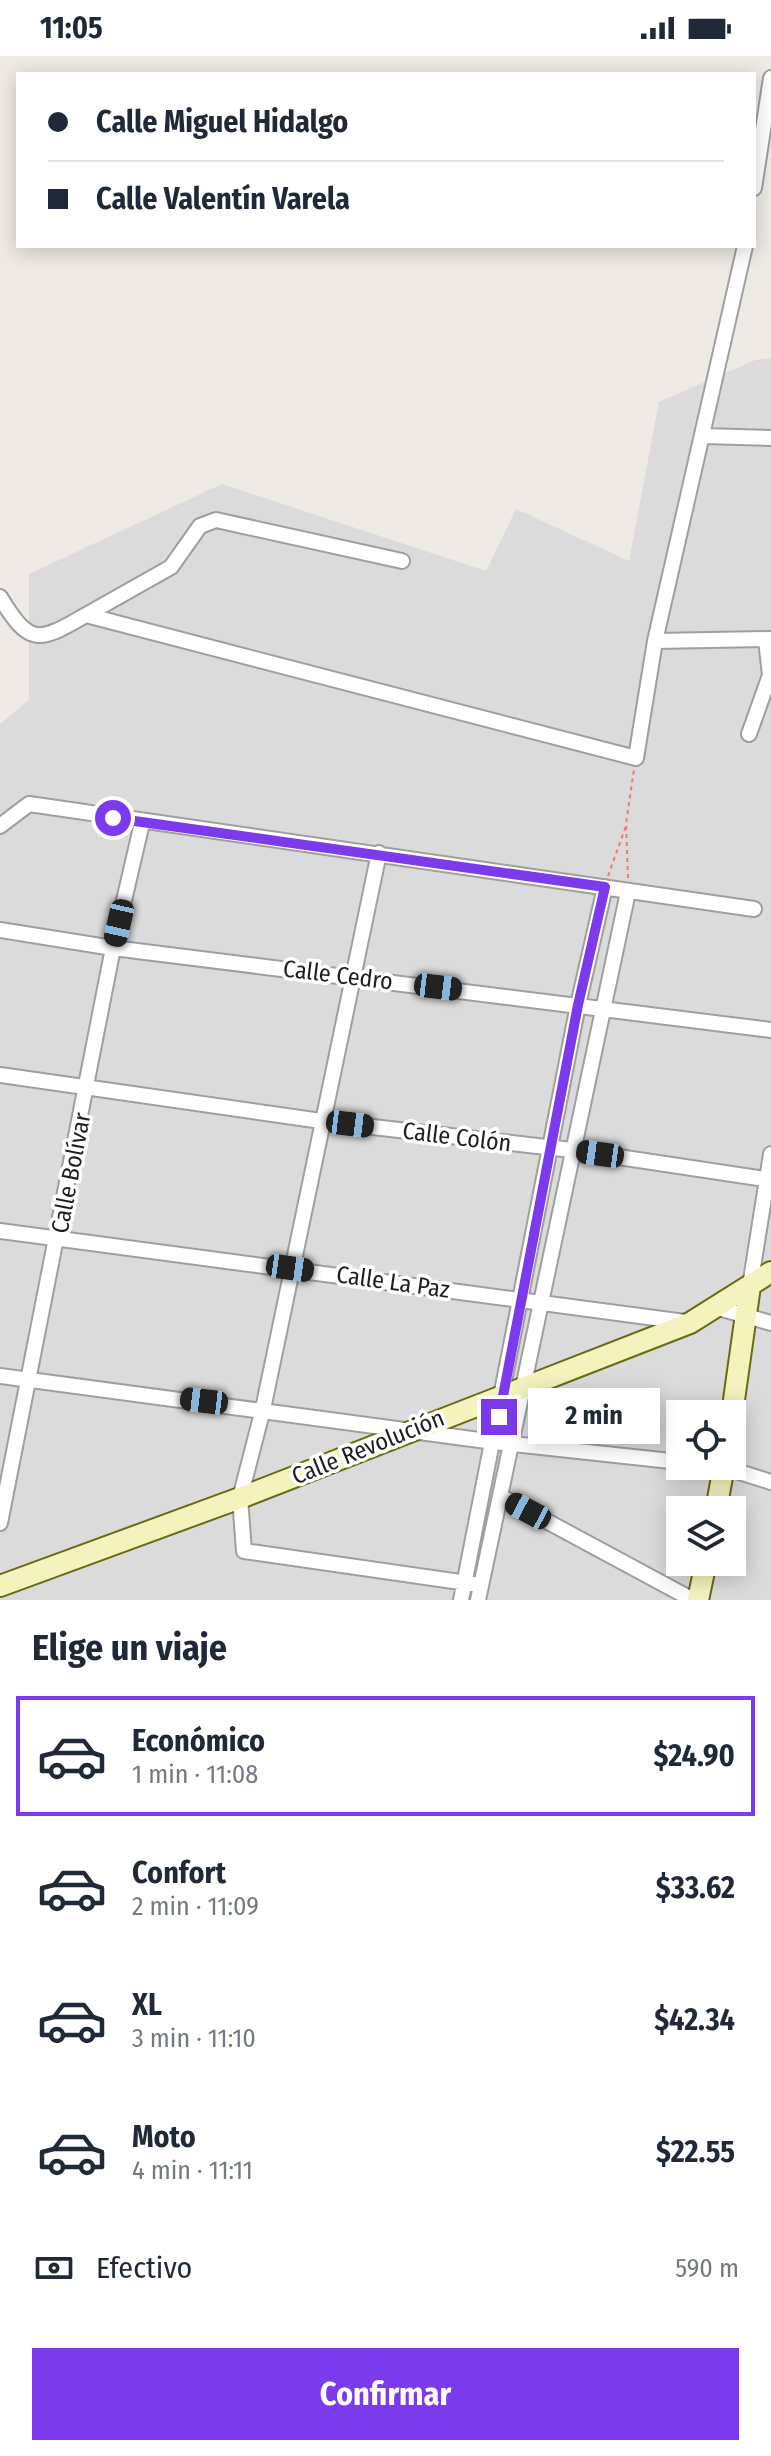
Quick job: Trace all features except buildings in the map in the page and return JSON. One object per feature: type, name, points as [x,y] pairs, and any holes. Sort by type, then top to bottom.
[{"type":"street","points":[[756,175],[771,78]]},
{"type":"street","points":[[86,615],[636,758],[655,641],[745,248]]},
{"type":"street","points":[[704,436],[771,438]]},
{"type":"street","points":[[0,597],[19,628],[34,636],[47,637],[171,567],[200,526],[216,520],[402,561]]},
{"type":"street","points":[[655,641],[768,640],[770,675],[749,734]]},
{"type":"street","points":[[0,826],[29,804],[142,823],[379,853],[754,909]]},
{"type":"street","name":"Calle Bolívar","points":[[0,1523],[113,948],[142,823]]},
{"type":"street","points":[[379,853],[263,1409],[240,1498],[244,1551],[460,1595],[479,1594],[512,1444],[522,1299],[578,1005],[605,887]]},
{"type":"street","points":[[460,1595],[494,1442],[514,1389],[540,1302],[628,892]]},
{"type":"street","name":"Calle Cedro","points":[[0,930],[113,948],[771,1030]]},
{"type":"street","name":"Calle Colón","points":[[0,1075],[87,1090],[572,1150],[769,1180]]},
{"type":"street","points":[[734,1400],[771,1154]]},
{"type":"street","name":"Calle La Paz","points":[[0,1231],[58,1236],[690,1323]]},
{"type":"street","name":"Calle Revolución","points":[[0,1586],[240,1498],[690,1323],[771,1272]]},
{"type":"street","points":[[715,1307],[771,1323]]},
{"type":"street","points":[[0,1376],[415,1429],[494,1442],[666,1460]]},
{"type":"street","points":[[746,1474],[771,1482]]},
{"type":"street","points":[[500,1496],[696,1600],[702,1576]]},
{"type":"path","points":[[605,887],[626,824],[636,758]]},
{"type":"path","points":[[626,824],[628,892]]},
{"type":"shaded area","points":[[771,358],[771,1600],[0,1600],[0,724],[29,700],[29,574],[222,484],[486,571],[516,509],[629,561],[659,402],[755,360]]},
{"type":"route","points":[[113,818],[605,887],[578,1005],[499,1417]]}]
